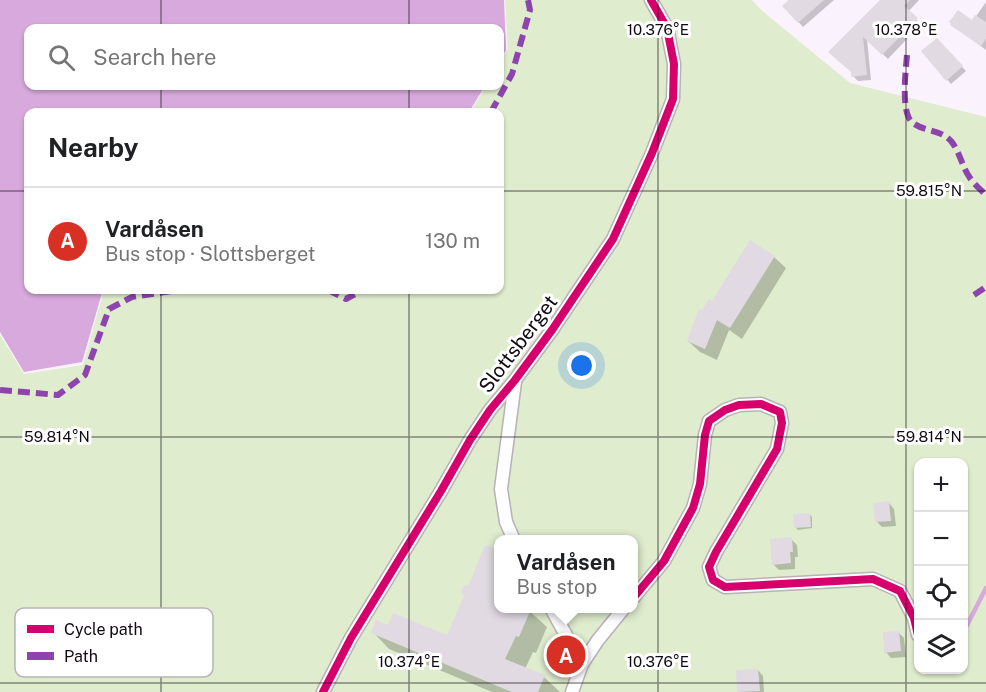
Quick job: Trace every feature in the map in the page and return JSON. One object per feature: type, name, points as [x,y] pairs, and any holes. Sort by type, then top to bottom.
[{"type":"street","name":"Slottsberget","points":[[323,692],[351,638],[470,440],[490,410],[515,380],[614,238],[673,99],[674,64],[668,28],[651,0]]},
{"type":"street","name":"Slottsberget","points":[[512,535],[506,522],[501,489],[515,380]]},
{"type":"street","points":[[638,591],[664,561],[693,508],[700,484],[705,435],[710,421],[725,410],[739,405],[761,404],[780,412],[782,423],[777,449],[716,552],[709,567],[713,580],[725,587],[873,579],[900,591],[915,620]]},
{"type":"street","points":[[553,613],[582,664]]},
{"type":"street","points":[[572,692],[582,664],[621,613]]},
{"type":"green space","points":[[505,0],[752,0],[850,83],[986,117],[986,692],[0,692],[0,335],[24,374],[83,365],[103,294],[504,294],[504,108],[472,108],[484,90],[504,90],[504,56],[508,49]]},
{"type":"shaded area","points":[[0,0],[504,0],[506,50],[504,54],[504,24],[24,24],[24,90],[483,90],[471,108],[24,108],[24,294],[102,294],[82,362],[24,372],[0,332]]},
{"type":"building","points":[[789,0],[824,0],[798,23],[782,6]]},
{"type":"building","points":[[880,0],[910,0],[904,6],[918,18],[882,55],[863,37],[867,75],[851,77],[851,72],[828,52]]},
{"type":"building","points":[[958,10],[972,20],[975,15],[986,22],[986,39],[981,46],[950,25],[949,22]]},
{"type":"building","points":[[937,38],[963,66],[946,81],[921,51]]},
{"type":"building","points":[[750,240],[775,256],[730,328],[717,320],[705,349],[687,341],[699,309],[702,310],[709,299],[712,301]]},
{"type":"building","points":[[889,501],[891,521],[875,522],[873,503]]},
{"type":"building","points":[[810,513],[811,527],[794,528],[793,514]]},
{"type":"building","points":[[792,537],[791,563],[772,565],[770,539]]},
{"type":"building","points":[[485,545],[494,548],[494,613],[529,613],[519,637],[516,636],[505,659],[545,675],[538,692],[512,692],[371,633],[376,620],[388,625],[393,613],[447,635],[464,596],[461,592],[464,586],[469,584]]},
{"type":"building","points":[[899,631],[901,651],[884,653],[883,632]]},
{"type":"building","points":[[758,669],[760,691],[737,692],[736,670]]},
{"type":"waterway","points":[[968,623],[986,588]]},
{"type":"marked path","points":[[504,88],[512,74],[530,10],[528,0]]},
{"type":"marked path","points":[[907,55],[905,101],[909,118],[918,126],[947,137],[957,150],[970,178],[986,195]]},
{"type":"marked path","points":[[493,108],[503,90]]},
{"type":"marked path","points":[[974,295],[986,287]]},
{"type":"marked path","points":[[0,390],[58,395],[85,375],[109,309],[132,297],[152,294]]},
{"type":"marked path","points":[[336,294],[346,299],[355,294]]},
{"type":"cycle path","points":[[323,692],[351,638],[470,440],[490,410],[552,330],[613,239],[652,153],[673,99],[674,64],[667,28],[651,0]]},
{"type":"cycle path","points":[[638,592],[664,561],[693,508],[700,484],[705,435],[709,421],[725,410],[739,405],[761,404],[780,412],[782,423],[777,449],[716,552],[709,567],[713,580],[725,587],[873,579],[900,591],[914,620]]},
{"type":"place","name":"Vardåsen","points":[[566,655]]}]
